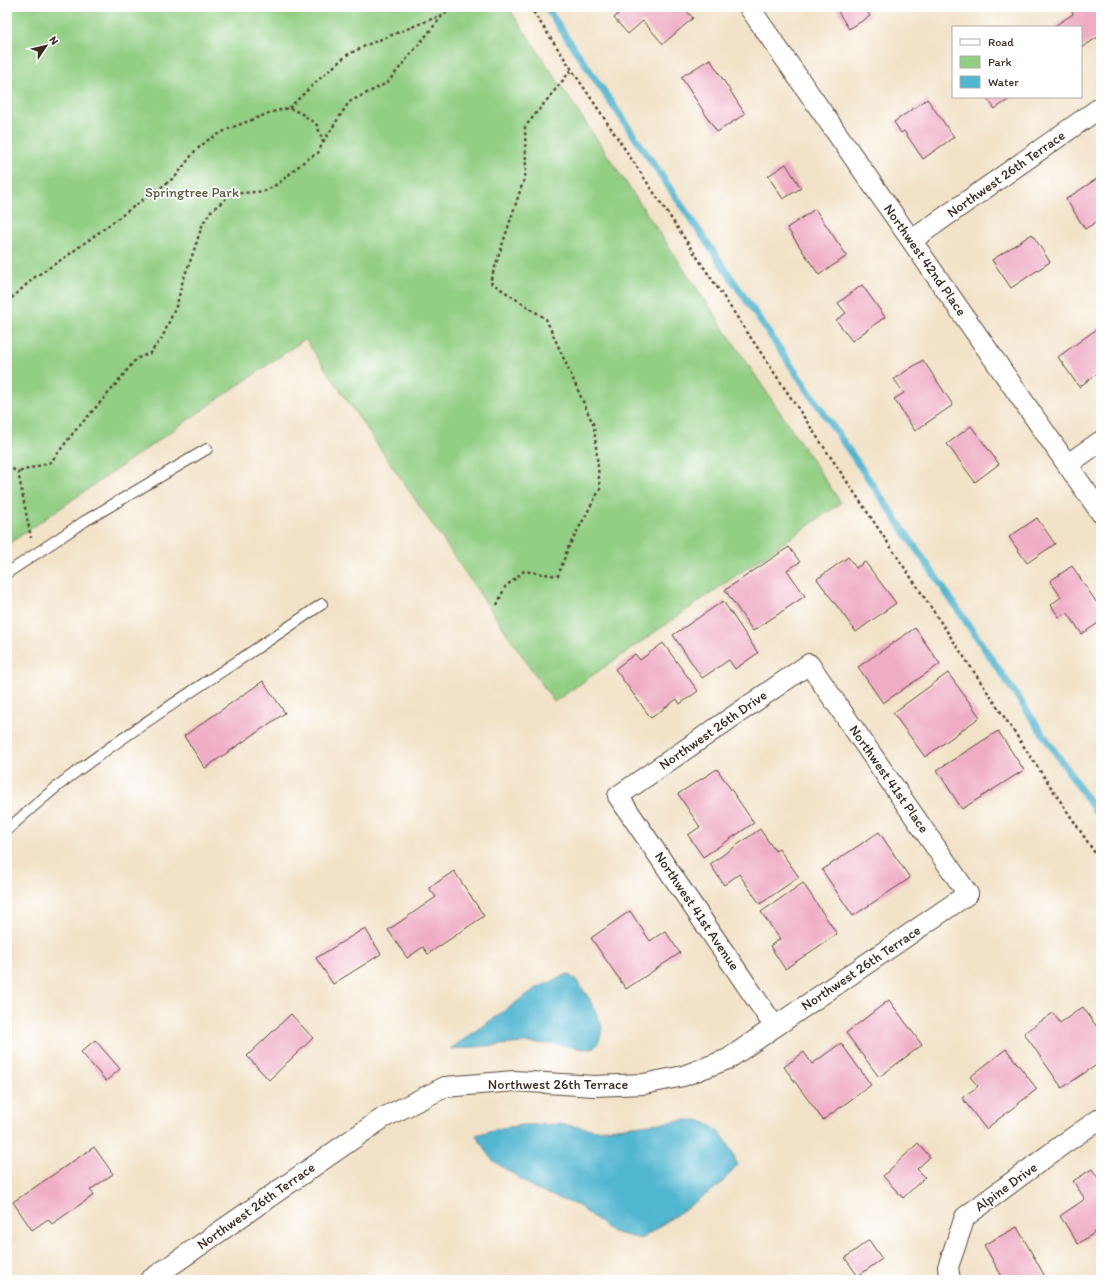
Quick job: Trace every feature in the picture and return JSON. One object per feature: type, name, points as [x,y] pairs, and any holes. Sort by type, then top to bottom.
[{"type":"street","name":"Northwest 42nd Place","points":[[749,7],[1101,513]]},
{"type":"street","name":"Northwest 26th Terrace","points":[[912,240],[1101,107]]},
{"type":"street","points":[[1068,464],[1101,441]]},
{"type":"street","name":"Northwest 26th Drive","points":[[618,796],[809,664]]},
{"type":"street","name":"Northwest 41st Place","points":[[809,664],[968,894]]},
{"type":"street","name":"Northwest 41st Avenue","points":[[618,796],[775,1027]]},
{"type":"street","name":"Northwest 26th Terrace","points":[[150,1280],[383,1118],[445,1087],[514,1081],[594,1086],[644,1084],[683,1076],[728,1059],[968,894]]},
{"type":"street","name":"Alpine Drive","points":[[950,1280],[948,1267],[965,1217],[1101,1118]]},
{"type":"lane","points":[[7,573],[86,521],[208,449]]},
{"type":"lane","points":[[7,830],[71,775],[137,728],[322,604]]},
{"type":"path","points":[[7,302],[35,277],[67,256],[176,176],[195,151],[208,140],[228,129],[272,112],[289,108],[347,55],[369,44],[443,15],[455,7]]},
{"type":"path","points":[[530,7],[1101,862]]},
{"type":"path","points":[[7,466],[18,472],[51,462],[74,432],[136,359],[150,353],[162,338],[177,304],[183,280],[203,223],[211,212],[232,194],[264,191],[279,184],[306,160],[318,153],[323,142],[349,102],[387,83],[443,15]]},
{"type":"path","points":[[496,605],[505,587],[524,571],[558,576],[568,548],[600,489],[594,426],[546,319],[490,282],[526,173],[525,127],[572,69]]},
{"type":"path","points":[[289,108],[302,114],[317,125],[323,142]]},
{"type":"path","points":[[18,472],[34,554]]},
{"type":"green space","name":"Springtree Park","points":[[7,7],[508,7],[841,503],[554,702],[305,339],[7,545]]},
{"type":"water","points":[[568,974],[576,980],[589,998],[602,1026],[600,1039],[595,1047],[584,1049],[556,1044],[525,1043],[450,1049],[535,989]]},
{"type":"water","points":[[685,1120],[697,1120],[712,1126],[718,1131],[732,1151],[737,1165],[720,1185],[641,1239],[612,1232],[579,1206],[537,1190],[492,1160],[476,1135],[496,1129],[521,1125],[560,1124],[598,1130]]},
{"type":"building","points":[[626,7],[683,7],[693,18],[663,44],[643,21],[628,34],[614,18]]},
{"type":"building","points":[[835,7],[865,7],[870,16],[849,29]]},
{"type":"building","points":[[1069,7],[1101,7],[1101,35],[1082,47],[1082,26],[1055,26],[1073,14]]},
{"type":"building","points":[[710,59],[745,114],[717,132],[681,77]]},
{"type":"building","points":[[987,98],[1011,98],[995,109]]},
{"type":"building","points":[[927,99],[954,137],[923,159],[904,131],[901,133],[894,122]]},
{"type":"building","points":[[786,164],[801,188],[783,199],[768,176]]},
{"type":"building","points":[[1101,176],[1101,219],[1085,229],[1066,199]]},
{"type":"building","points":[[815,209],[847,256],[819,275],[787,228]]},
{"type":"building","points":[[1032,234],[1050,262],[1011,288],[992,260]]},
{"type":"building","points":[[862,285],[885,317],[852,341],[836,320],[846,313],[838,303]]},
{"type":"building","points":[[1101,326],[1101,371],[1079,387],[1058,357]]},
{"type":"building","points":[[923,360],[953,405],[915,431],[894,399],[904,393],[894,379]]},
{"type":"building","points":[[971,426],[999,464],[975,482],[947,444]]},
{"type":"building","points":[[1037,518],[1055,544],[1027,563],[1009,537]]},
{"type":"building","points":[[789,547],[800,562],[787,570],[805,596],[753,631],[725,590]]},
{"type":"building","points":[[848,557],[856,568],[865,562],[896,603],[856,632],[817,579]]},
{"type":"building","points":[[1072,566],[1101,609],[1101,621],[1082,634],[1067,612],[1059,617],[1051,605],[1061,597],[1050,581]]},
{"type":"building","points":[[723,601],[758,653],[735,669],[729,660],[702,678],[673,635]]},
{"type":"building","points":[[915,628],[940,664],[883,703],[858,667]]},
{"type":"building","points":[[663,643],[698,691],[680,704],[677,699],[651,718],[615,669],[635,654],[640,660]]},
{"type":"building","points":[[948,673],[980,717],[925,757],[893,713]]},
{"type":"building","points":[[263,681],[285,713],[205,768],[184,736]]},
{"type":"building","points":[[998,731],[1024,770],[962,809],[937,770]]},
{"type":"building","points":[[717,769],[754,823],[703,857],[688,835],[700,827],[678,794]]},
{"type":"building","points":[[760,829],[775,851],[779,849],[799,877],[760,904],[739,874],[724,885],[710,864]]},
{"type":"building","points":[[879,832],[910,878],[853,916],[822,870]]},
{"type":"building","points":[[454,871],[484,916],[428,954],[423,947],[407,958],[388,930],[436,897],[429,888]]},
{"type":"building","points":[[803,883],[837,934],[785,969],[770,946],[780,939],[761,912]]},
{"type":"building","points":[[630,911],[650,941],[665,931],[680,953],[626,989],[591,938]]},
{"type":"building","points":[[365,928],[381,954],[333,984],[316,958]]},
{"type":"building","points":[[889,1000],[922,1045],[879,1077],[846,1033]]},
{"type":"building","points":[[1083,1007],[1101,1033],[1101,1062],[1062,1088],[1024,1033],[1053,1013],[1060,1023]]},
{"type":"building","points":[[291,1014],[313,1038],[269,1080],[247,1056]]},
{"type":"building","points":[[95,1040],[120,1069],[106,1081],[81,1052]]},
{"type":"building","points":[[841,1043],[871,1085],[823,1120],[784,1067],[804,1052],[812,1064]]},
{"type":"building","points":[[1006,1049],[1037,1089],[986,1129],[962,1098],[978,1086],[970,1077]]},
{"type":"building","points":[[918,1143],[930,1157],[917,1169],[925,1177],[903,1198],[883,1176]]},
{"type":"building","points":[[94,1147],[113,1174],[90,1190],[94,1195],[52,1224],[48,1219],[32,1230],[13,1202]]},
{"type":"building","points":[[1092,1169],[1101,1182],[1101,1228],[1078,1244],[1060,1216],[1085,1199],[1073,1181]]},
{"type":"building","points":[[1017,1227],[1047,1280],[1004,1280],[984,1245]]},
{"type":"building","points":[[869,1240],[882,1259],[858,1276],[845,1258]]},
{"type":"waterway","points":[[546,7],[1101,819]]}]
